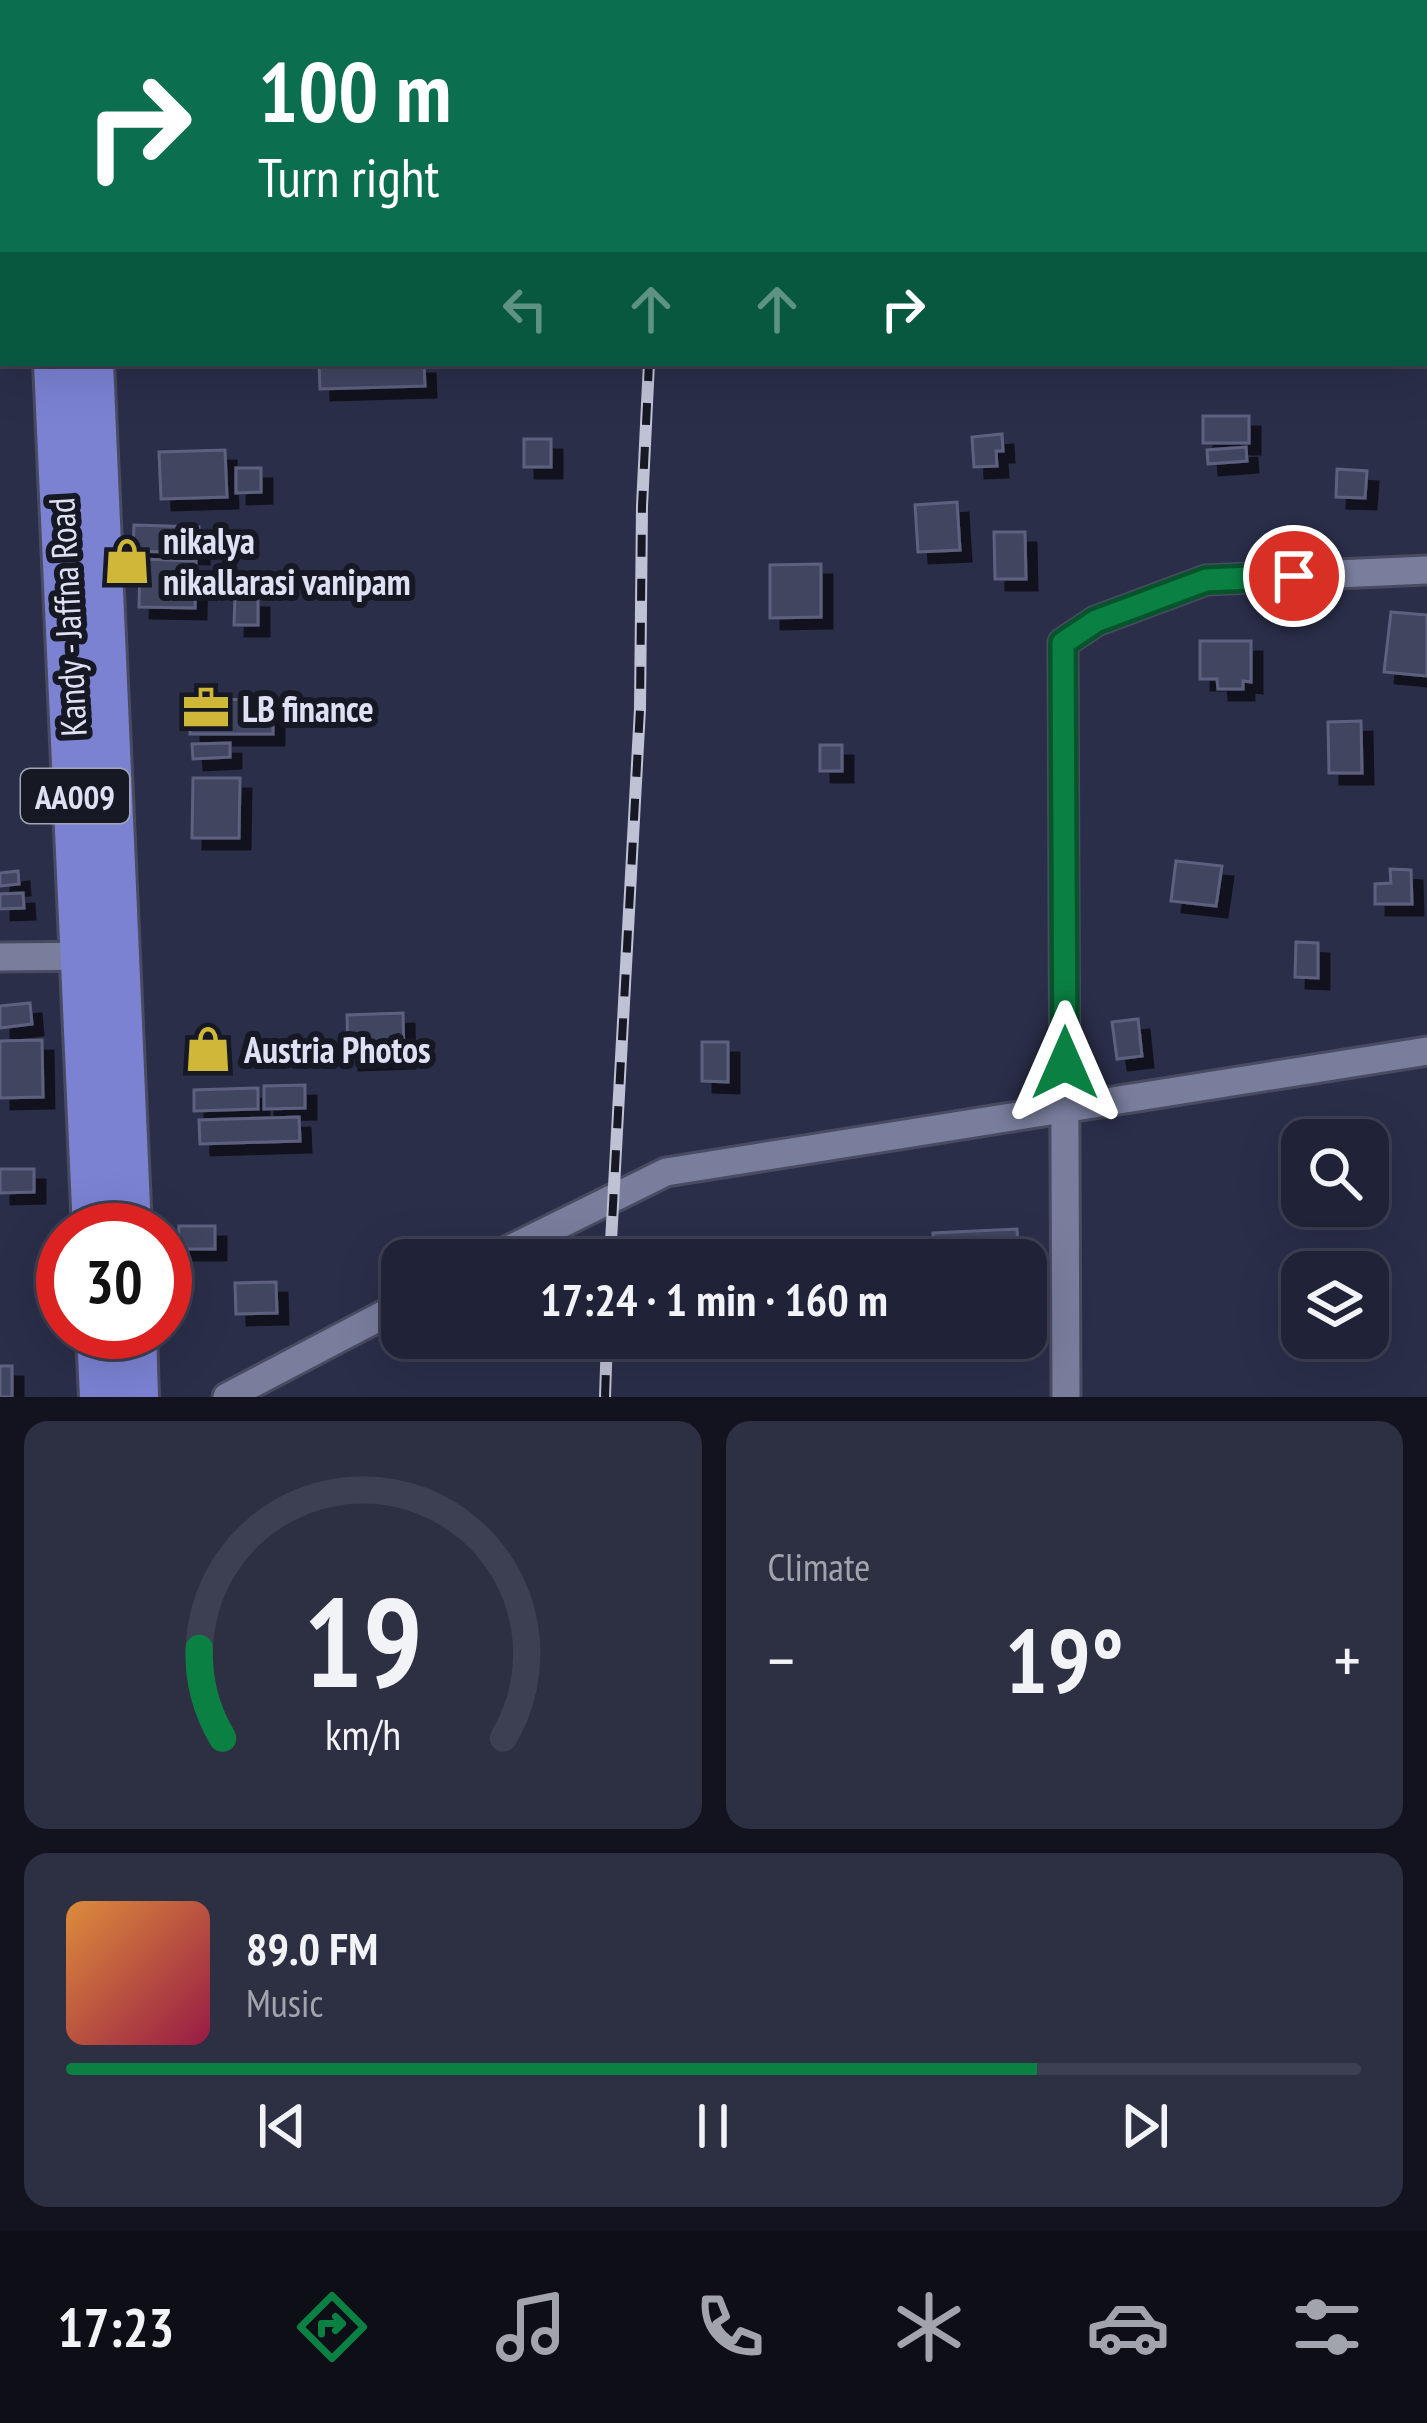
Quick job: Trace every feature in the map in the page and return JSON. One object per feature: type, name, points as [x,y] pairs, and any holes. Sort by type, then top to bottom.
[{"type":"highway","name":"Kandy - Jaffna Road","points":[[55,366],[100,956],[127,1203]]},
{"type":"highway","name":"Kandy - Jaffna Road","points":[[92,366],[100,956],[95,1203]]},
{"type":"highway","points":[[99,1359],[101,1397]]},
{"type":"highway","points":[[136,1359],[137,1397]]},
{"type":"street","points":[[1066,1397],[1063,643],[1096,621],[1206,580],[1427,570]]},
{"type":"street","points":[[0,957],[100,956]]},
{"type":"street","points":[[530,1239],[666,1172],[1427,1051]]},
{"type":"street","points":[[226,1397],[381,1316]]},
{"type":"building","points":[[319,366],[424,366],[425,386],[320,389]]},
{"type":"building","points":[[1203,416],[1249,416],[1249,443],[1203,443]]},
{"type":"building","points":[[1002,434],[1003,451],[996,451],[997,466],[974,467],[972,437]]},
{"type":"building","points":[[524,439],[551,439],[551,467],[524,467]]},
{"type":"building","points":[[1246,447],[1247,461],[1208,464],[1207,450]]},
{"type":"building","points":[[225,450],[227,497],[161,499],[159,452]]},
{"type":"building","points":[[236,468],[261,468],[261,492],[236,493]]},
{"type":"building","points":[[1337,469],[1367,471],[1365,498],[1336,497]]},
{"type":"building","points":[[957,502],[960,550],[918,552],[915,505]]},
{"type":"building","points":[[134,525],[199,527],[198,553],[133,551]]},
{"type":"building","points":[[994,532],[1025,532],[1026,579],[995,579]]},
{"type":"building","points":[[140,559],[196,561],[195,608],[139,607]]},
{"type":"building","points":[[821,564],[821,617],[770,618],[770,565]]},
{"type":"building","points":[[235,597],[258,597],[258,625],[234,625]]},
{"type":"building","points":[[1391,612],[1427,615],[1427,676],[1384,672]]},
{"type":"building","points":[[1200,641],[1251,641],[1251,682],[1243,681],[1243,689],[1218,689],[1217,679],[1200,679]]},
{"type":"building","points":[[273,699],[273,734],[190,734],[190,700]]},
{"type":"building","points":[[1361,721],[1362,773],[1329,773],[1328,722]]},
{"type":"building","points":[[230,743],[230,757],[193,759],[192,744]]},
{"type":"building","points":[[820,745],[842,745],[842,771],[820,771]]},
{"type":"building","points":[[193,778],[240,778],[239,838],[192,838]]},
{"type":"building","points":[[1176,861],[1222,866],[1216,906],[1171,901]]},
{"type":"building","points":[[1390,869],[1411,870],[1412,904],[1375,904],[1375,884],[1391,883]]},
{"type":"building","points":[[18,871],[19,884],[0,886],[0,873]]},
{"type":"building","points":[[23,893],[24,908],[0,909],[0,894]]},
{"type":"building","points":[[1296,942],[1318,943],[1318,978],[1295,977]]},
{"type":"building","points":[[30,1003],[32,1024],[0,1028],[0,1006]]},
{"type":"building","points":[[403,1013],[404,1057],[348,1059],[347,1015]]},
{"type":"building","points":[[1138,1019],[1142,1056],[1117,1059],[1112,1022]]},
{"type":"building","points":[[42,1040],[43,1097],[0,1098],[0,1041]]},
{"type":"building","points":[[702,1042],[728,1042],[728,1082],[702,1081]]},
{"type":"building","points":[[305,1085],[305,1108],[264,1109],[264,1086]]},
{"type":"building","points":[[258,1088],[258,1109],[194,1111],[194,1090]]},
{"type":"building","points":[[299,1117],[300,1141],[200,1144],[199,1120]]},
{"type":"building","points":[[0,1169],[34,1169],[34,1192],[0,1193]]},
{"type":"building","points":[[192,1226],[215,1226],[215,1249],[192,1249]]},
{"type":"building","points":[[1017,1229],[1018,1239],[933,1239],[933,1233]]},
{"type":"building","points":[[276,1282],[277,1313],[236,1314],[235,1283]]},
{"type":"building","points":[[0,1366],[12,1366],[12,1397],[0,1397]]},
{"type":"railway","points":[[611,1239],[640,709],[649,366]]},
{"type":"railway","points":[[605,1397],[606,1359]]},
{"type":"place","name":"nikalya nikallarasi vanipam","points":[[127,561]]},
{"type":"place","name":"LB finance","points":[[206,708]]},
{"type":"place","name":"Austria Photos","points":[[208,1049]]},
{"type":"route","points":[[1065,1063],[1063,643],[1096,621],[1206,580],[1294,576]]}]
